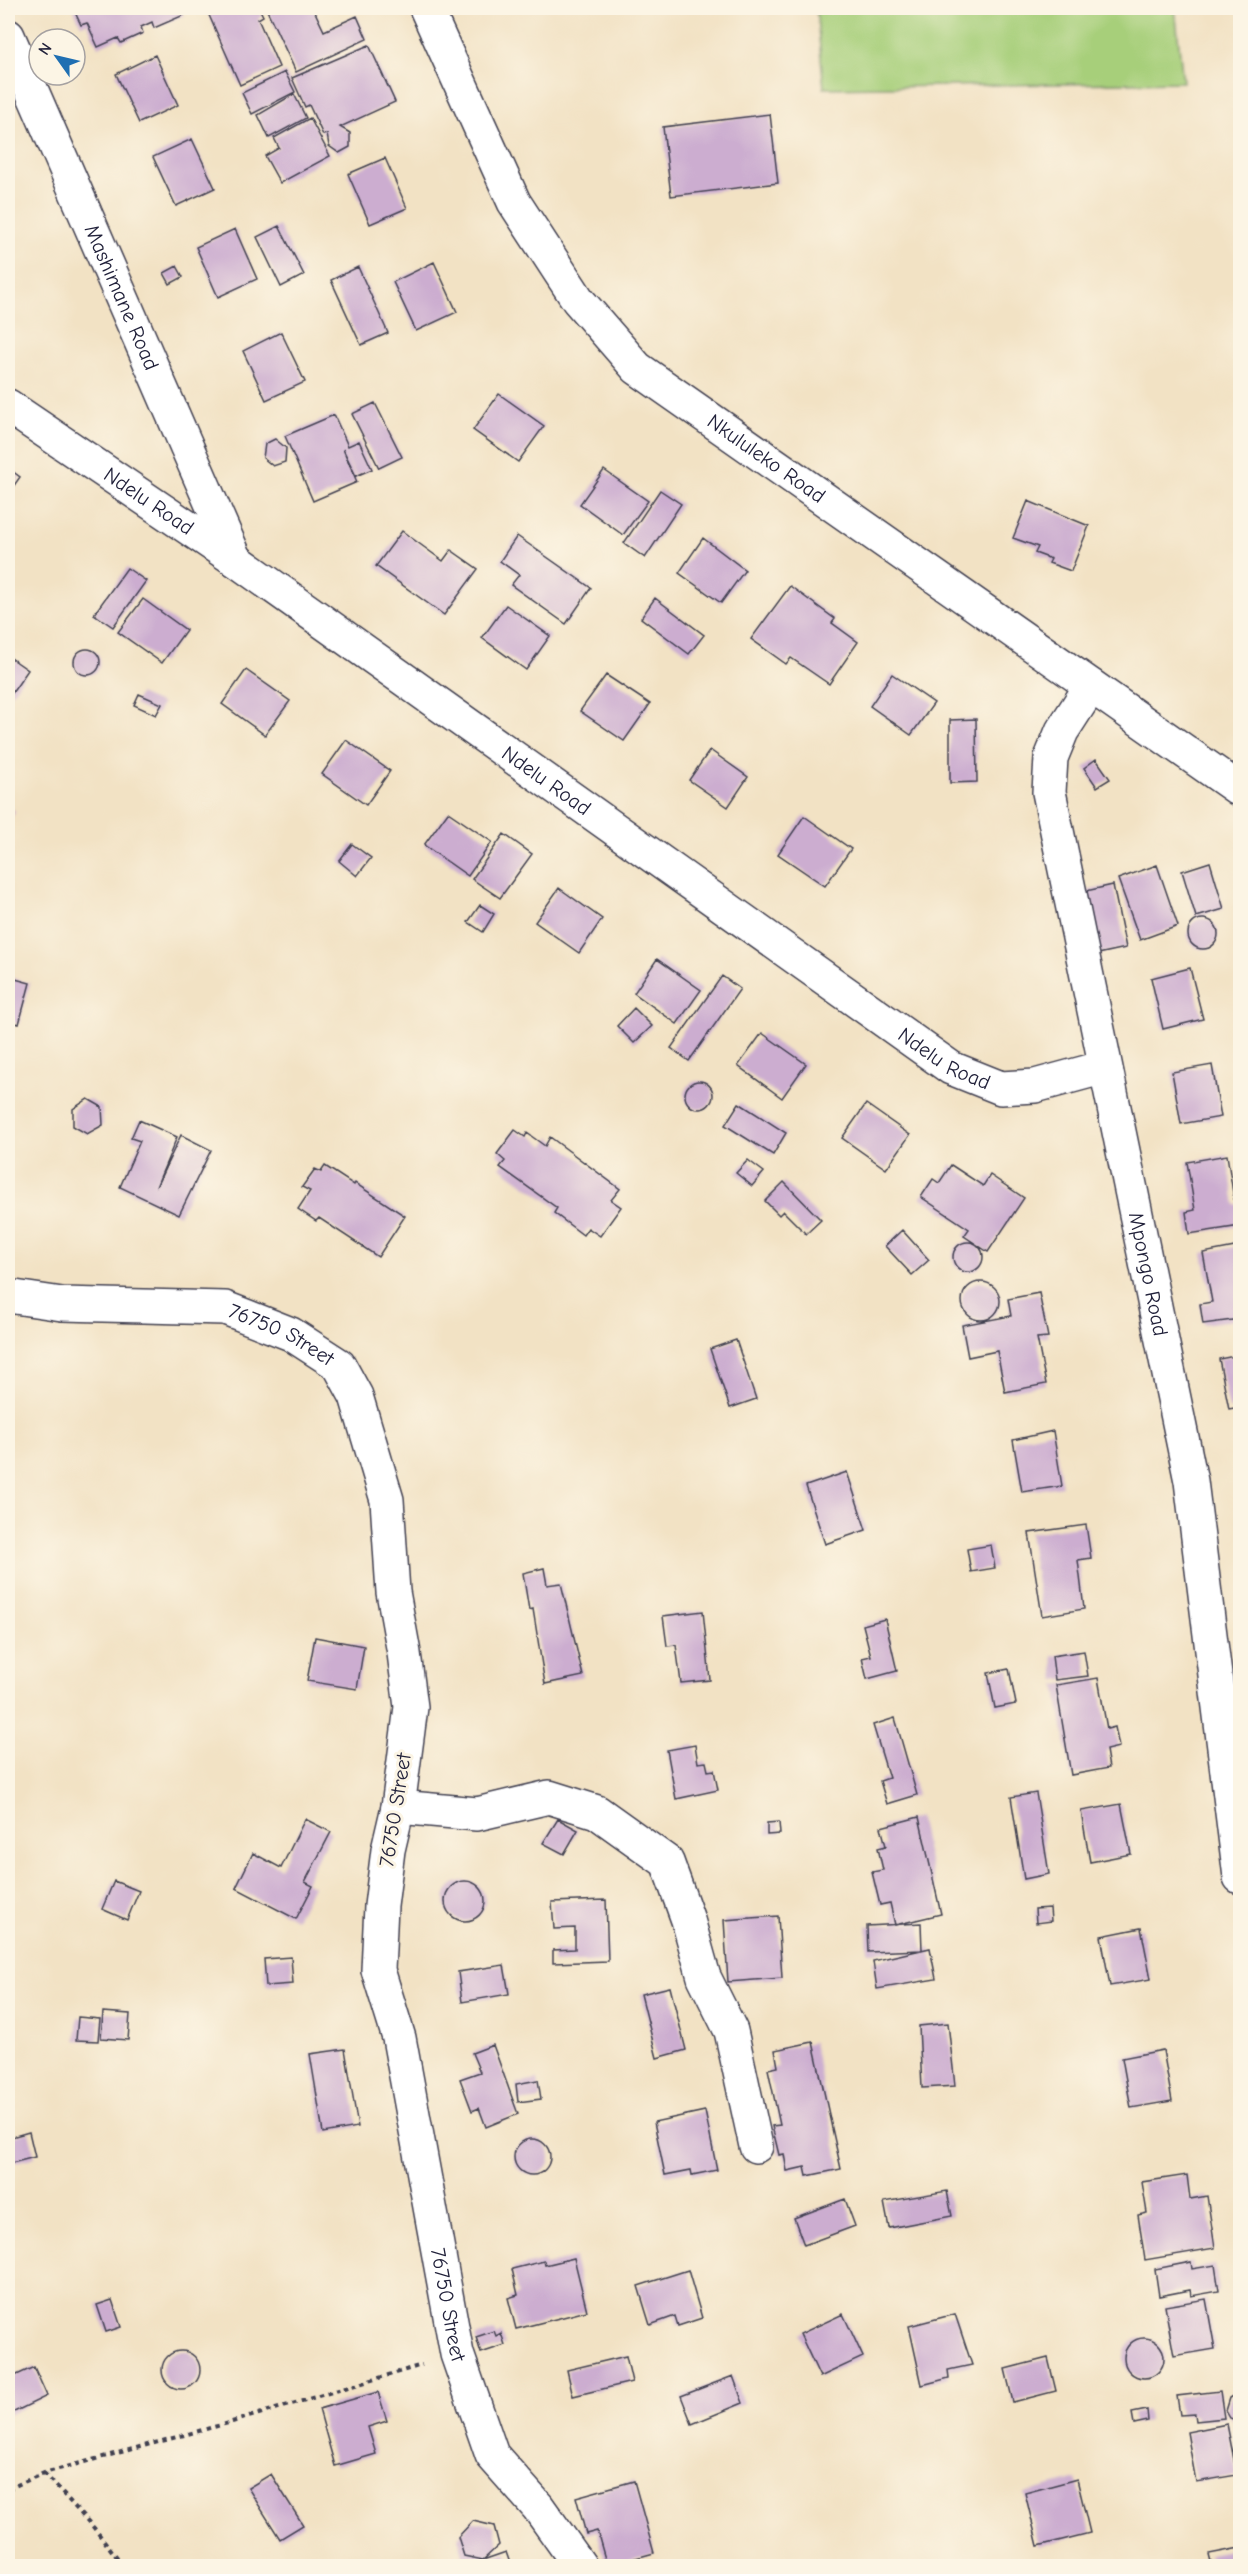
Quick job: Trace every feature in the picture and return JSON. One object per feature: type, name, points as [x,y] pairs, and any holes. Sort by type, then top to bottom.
[{"type":"street","name":"Nkululeko Road","points":[[426,8],[514,202],[578,300],[637,368],[1240,790]]},
{"type":"street","name":"Mashimane Road","points":[[8,36],[236,560]]},
{"type":"street","name":"Ndelu Road","points":[[8,406],[236,560],[951,1068],[1001,1088],[1035,1086],[1105,1067]]},
{"type":"street","name":"Mpongo Road","points":[[1091,686],[1062,732],[1051,758],[1049,792],[1191,1481],[1240,1877]]},
{"type":"street","name":"76750 Street","points":[[8,1296],[62,1304],[225,1308],[291,1334],[339,1365],[356,1396],[387,1500],[393,1592],[411,1707],[398,1807],[388,1850],[382,1895],[378,1970],[399,2038],[457,2354],[492,2455],[538,2507],[580,2566]]},
{"type":"street","points":[[398,1807],[477,1814],[549,1797],[597,1812],[667,1862],[688,1920],[704,1977],[731,2031],[756,2146]]},
{"type":"path","points":[[8,2489],[44,2473],[210,2428],[457,2354]]},
{"type":"path","points":[[44,2473],[94,2528],[124,2566]]},
{"type":"green space","points":[[816,8],[1175,8],[1183,82],[824,88]]},
{"type":"building","points":[[73,8],[180,8],[184,15],[154,28],[152,22],[141,27],[143,33],[121,43],[118,38],[98,47],[87,23],[81,25]]},
{"type":"building","points":[[220,8],[259,8],[263,16],[258,19],[279,67],[240,85],[208,13]]},
{"type":"building","points":[[266,8],[313,8],[324,31],[357,16],[367,39],[296,72]]},
{"type":"building","points":[[369,45],[395,102],[340,127],[350,133],[350,147],[339,153],[329,146],[327,134],[323,135],[309,105],[305,107],[292,78]]},
{"type":"building","points":[[155,55],[178,105],[139,123],[116,74]]},
{"type":"building","points":[[285,72],[295,92],[252,114],[242,93]]},
{"type":"building","points":[[294,94],[306,118],[269,138],[258,115]]},
{"type":"building","points":[[770,114],[778,183],[671,196],[663,127]]},
{"type":"building","points":[[310,118],[330,156],[280,183],[265,156],[279,148],[274,138]]},
{"type":"building","points":[[192,139],[215,188],[176,206],[153,157]]},
{"type":"building","points":[[385,158],[407,208],[370,224],[348,174]]},
{"type":"building","points":[[279,226],[304,275],[281,287],[257,237]]},
{"type":"building","points":[[235,229],[257,279],[218,297],[196,247]]},
{"type":"building","points":[[434,262],[457,312],[416,331],[393,282]]},
{"type":"building","points":[[177,266],[183,277],[170,284],[164,273]]},
{"type":"building","points":[[358,267],[388,333],[361,345],[331,280]]},
{"type":"building","points":[[281,332],[305,382],[266,400],[243,351]]},
{"type":"building","points":[[499,394],[544,426],[518,462],[473,430]]},
{"type":"building","points":[[375,403],[402,457],[379,468],[352,414]]},
{"type":"building","points":[[334,415],[348,446],[359,441],[372,469],[356,476],[343,449],[357,482],[313,501],[285,436]]},
{"type":"building","points":[[275,439],[286,448],[285,462],[273,466],[263,458],[265,444]]},
{"type":"building","points":[[8,468],[20,477],[8,494]]},
{"type":"building","points":[[604,470],[648,501],[623,535],[580,504]]},
{"type":"building","points":[[660,490],[681,504],[645,558],[624,543]]},
{"type":"building","points":[[1028,501],[1089,526],[1071,571],[1049,563],[1051,559],[1035,553],[1038,547],[1013,538]]},
{"type":"building","points":[[402,531],[443,561],[451,550],[478,569],[444,615],[376,566]]},
{"type":"building","points":[[517,536],[591,588],[566,624],[511,585],[519,575],[500,561]]},
{"type":"building","points":[[703,538],[745,570],[721,603],[679,573]]},
{"type":"building","points":[[127,568],[146,581],[113,627],[94,614]]},
{"type":"building","points":[[790,586],[835,619],[832,623],[858,642],[829,684],[791,658],[786,664],[751,639]]},
{"type":"building","points":[[655,598],[704,635],[689,654],[641,618]]},
{"type":"building","points":[[143,599],[186,630],[162,663],[118,632]]},
{"type":"building","points":[[506,605],[550,636],[526,670],[482,638]]},
{"type":"building","points":[[87,649],[96,653],[100,662],[96,671],[87,675],[78,671],[74,662],[78,653]]},
{"type":"building","points":[[8,656],[28,670],[10,696],[8,694]]},
{"type":"building","points":[[246,670],[290,701],[265,735],[222,704]]},
{"type":"building","points":[[892,674],[934,703],[911,735],[870,706]]},
{"type":"building","points":[[606,675],[650,704],[624,741],[580,711]]},
{"type":"building","points":[[139,694],[162,704],[156,715],[134,705]]},
{"type":"building","points":[[976,719],[977,782],[950,783],[950,720]]},
{"type":"building","points":[[346,740],[390,771],[366,805],[322,774]]},
{"type":"building","points":[[710,750],[748,777],[728,807],[689,780]]},
{"type":"building","points":[[1096,759],[1110,779],[1097,787],[1084,768]]},
{"type":"building","points":[[8,807],[15,811],[8,824]]},
{"type":"building","points":[[448,812],[492,842],[468,876],[424,845]]},
{"type":"building","points":[[804,816],[851,849],[825,886],[778,854]]},
{"type":"building","points":[[504,834],[532,854],[500,898],[472,879]]},
{"type":"building","points":[[352,844],[371,858],[357,876],[339,861]]},
{"type":"building","points":[[1210,862],[1224,909],[1196,917],[1182,871]]},
{"type":"building","points":[[1157,865],[1178,926],[1140,940],[1118,879]]},
{"type":"building","points":[[1113,885],[1126,948],[1098,954],[1086,891]]},
{"type":"building","points":[[559,888],[602,919],[579,953],[535,922]]},
{"type":"building","points":[[480,905],[494,914],[483,932],[468,922]]},
{"type":"building","points":[[1203,919],[1214,923],[1218,934],[1214,945],[1203,949],[1192,945],[1188,934],[1192,923]]},
{"type":"building","points":[[657,959],[701,990],[677,1024],[634,993]]},
{"type":"building","points":[[1190,968],[1203,1019],[1163,1029],[1151,978]]},
{"type":"building","points":[[722,976],[740,989],[689,1061],[671,1048]]},
{"type":"building","points":[[8,977],[30,983],[19,1024],[8,1021]]},
{"type":"building","points":[[634,1008],[652,1026],[634,1043],[617,1026]]},
{"type":"building","points":[[762,1033],[806,1064],[782,1098],[738,1066]]},
{"type":"building","points":[[1212,1065],[1221,1117],[1181,1124],[1172,1072]]},
{"type":"building","points":[[699,1081],[709,1085],[713,1095],[709,1105],[699,1109],[689,1105],[685,1095],[689,1085]]},
{"type":"building","points":[[88,1099],[102,1107],[103,1125],[87,1134],[73,1126],[73,1109]]},
{"type":"building","points":[[739,1103],[786,1133],[773,1155],[725,1125]]},
{"type":"building","points":[[866,1104],[910,1135],[886,1169],[842,1138]]},
{"type":"building","points":[[139,1120],[177,1137],[156,1187],[181,1135],[211,1150],[179,1215],[120,1187],[140,1141],[131,1138]]},
{"type":"building","points":[[515,1130],[525,1137],[527,1133],[545,1146],[550,1137],[620,1189],[611,1200],[621,1207],[600,1236],[588,1228],[583,1235],[554,1213],[557,1208],[500,1167],[505,1161],[497,1154]]},
{"type":"building","points":[[1227,1155],[1235,1205],[1240,1204],[1240,1226],[1189,1234],[1186,1212],[1195,1210],[1187,1162]]},
{"type":"building","points":[[748,1160],[764,1172],[752,1186],[736,1173]]},
{"type":"building","points":[[951,1165],[983,1186],[990,1175],[1024,1198],[988,1252],[964,1236],[969,1229],[921,1197],[933,1179],[939,1183]]},
{"type":"building","points":[[325,1166],[405,1216],[378,1257],[319,1218],[316,1221],[298,1209],[310,1191],[302,1187],[315,1169],[321,1172]]},
{"type":"building","points":[[784,1182],[821,1220],[806,1234],[783,1211],[779,1215],[765,1201]]},
{"type":"building","points":[[902,1230],[929,1260],[912,1275],[885,1246]]},
{"type":"building","points":[[968,1242],[979,1246],[983,1257],[979,1268],[968,1272],[957,1268],[953,1257],[957,1246]]},
{"type":"building","points":[[1240,1246],[1240,1319],[1203,1324],[1200,1304],[1212,1302],[1203,1253]]},
{"type":"building","points":[[981,1282],[995,1287],[1000,1301],[995,1315],[981,1320],[967,1315],[962,1301],[967,1287]]},
{"type":"building","points":[[1039,1293],[1048,1337],[1037,1338],[1046,1384],[1005,1392],[997,1351],[968,1357],[962,1325],[1011,1316],[1008,1299]]},
{"type":"building","points":[[736,1340],[756,1399],[730,1408],[710,1349]]},
{"type":"building","points":[[1240,1355],[1240,1407],[1229,1409],[1219,1359]]},
{"type":"building","points":[[1053,1431],[1062,1486],[1022,1492],[1013,1440]]},
{"type":"building","points":[[847,1472],[866,1530],[825,1544],[806,1486]]},
{"type":"building","points":[[1086,1525],[1091,1558],[1078,1560],[1084,1609],[1042,1616],[1029,1533]]},
{"type":"building","points":[[991,1545],[995,1568],[971,1572],[967,1549]]},
{"type":"building","points":[[544,1568],[547,1585],[561,1583],[583,1676],[545,1684],[533,1609],[529,1610],[523,1573]]},
{"type":"building","points":[[703,1611],[710,1680],[681,1683],[676,1645],[667,1646],[663,1616]]},
{"type":"building","points":[[885,1619],[897,1671],[867,1679],[862,1658],[871,1656],[863,1625]]},
{"type":"building","points":[[315,1637],[364,1646],[357,1689],[307,1681]]},
{"type":"building","points":[[1084,1651],[1088,1676],[1055,1680],[1052,1656]]},
{"type":"building","points":[[1009,1669],[1016,1704],[995,1708],[988,1673]]},
{"type":"building","points":[[1098,1678],[1107,1729],[1115,1727],[1119,1747],[1106,1750],[1109,1768],[1071,1775],[1056,1685]]},
{"type":"building","points":[[895,1718],[917,1795],[887,1804],[880,1781],[889,1778],[873,1725]]},
{"type":"building","points":[[695,1745],[698,1763],[706,1762],[708,1771],[714,1770],[718,1790],[676,1799],[667,1750]]},
{"type":"building","points":[[1036,1793],[1049,1874],[1024,1879],[1011,1797]]},
{"type":"building","points":[[1121,1804],[1131,1854],[1090,1862],[1081,1811]]},
{"type":"building","points":[[919,1817],[941,1914],[895,1925],[890,1903],[880,1905],[872,1872],[883,1870],[878,1848],[886,1846],[881,1827]]},
{"type":"building","points":[[305,1819],[331,1832],[305,1882],[313,1886],[296,1919],[236,1888],[253,1853],[281,1868]]},
{"type":"building","points":[[558,1819],[578,1830],[564,1854],[543,1843]]},
{"type":"building","points":[[779,1822],[780,1834],[767,1835],[767,1823]]},
{"type":"building","points":[[114,1881],[139,1891],[127,1920],[102,1909]]},
{"type":"building","points":[[465,1881],[473,1882],[479,1887],[484,1893],[484,1909],[479,1915],[473,1920],[465,1921],[457,1920],[451,1915],[446,1909],[445,1901],[446,1893],[451,1887],[457,1882]]},
{"type":"building","points":[[606,1900],[608,1961],[553,1963],[553,1950],[575,1949],[575,1928],[554,1929],[552,1902]]},
{"type":"building","points":[[1050,1908],[1051,1921],[1036,1923],[1035,1909]]},
{"type":"building","points":[[778,1916],[782,1978],[728,1982],[724,1920]]},
{"type":"building","points":[[921,1923],[922,1950],[868,1952],[867,1926]]},
{"type":"building","points":[[1141,1928],[1151,1979],[1110,1986],[1101,1936]]},
{"type":"building","points":[[930,1948],[936,1979],[877,1989],[873,1961]]},
{"type":"building","points":[[291,1957],[293,1984],[266,1986],[264,1959]]},
{"type":"building","points":[[504,1965],[509,1994],[462,2002],[458,1972]]},
{"type":"building","points":[[670,1987],[686,2050],[657,2058],[641,1994]]},
{"type":"building","points":[[103,2012],[130,2014],[128,2040],[101,2038]]},
{"type":"building","points":[[78,2017],[100,2019],[98,2041],[76,2040]]},
{"type":"building","points":[[948,2023],[955,2086],[922,2088],[919,2026]]},
{"type":"building","points":[[813,2042],[841,2169],[807,2176],[805,2167],[787,2171],[784,2154],[779,2155],[772,2126],[780,2125],[768,2069],[778,2067],[775,2050]]},
{"type":"building","points":[[493,2045],[518,2114],[486,2127],[479,2108],[472,2111],[460,2079],[480,2072],[472,2053]]},
{"type":"building","points":[[345,2049],[358,2127],[323,2133],[310,2054]]},
{"type":"building","points":[[1163,2050],[1172,2101],[1131,2108],[1122,2058]]},
{"type":"building","points":[[538,2080],[541,2099],[518,2102],[516,2084]]},
{"type":"building","points":[[705,2111],[717,2170],[692,2175],[691,2170],[665,2175],[654,2122]]},
{"type":"building","points":[[29,2132],[35,2157],[8,2164],[8,2138]]},
{"type":"building","points":[[532,2139],[545,2144],[550,2157],[545,2170],[532,2175],[519,2170],[514,2157],[519,2144]]},
{"type":"building","points":[[1187,2175],[1190,2199],[1207,2196],[1215,2248],[1145,2260],[1138,2215],[1147,2213],[1142,2182]]},
{"type":"building","points":[[947,2191],[952,2216],[889,2228],[884,2202]]},
{"type":"building","points":[[845,2199],[855,2226],[804,2245],[794,2218]]},
{"type":"building","points":[[574,2258],[587,2311],[516,2329],[508,2298],[518,2295],[512,2269],[544,2261],[545,2265]]},
{"type":"building","points":[[1191,2262],[1192,2269],[1215,2265],[1219,2291],[1191,2296],[1190,2290],[1159,2296],[1155,2269]]},
{"type":"building","points":[[688,2270],[702,2318],[678,2326],[675,2316],[650,2325],[638,2286]]},
{"type":"building","points":[[1206,2299],[1215,2349],[1174,2356],[1165,2306]]},
{"type":"building","points":[[112,2300],[121,2327],[106,2332],[97,2305]]},
{"type":"building","points":[[843,2314],[863,2357],[820,2377],[800,2334]]},
{"type":"building","points":[[955,2314],[972,2365],[948,2370],[949,2378],[922,2385],[909,2326]]},
{"type":"building","points":[[494,2331],[496,2336],[501,2333],[505,2345],[481,2353],[476,2337]]},
{"type":"building","points":[[1144,2338],[1158,2344],[1164,2358],[1158,2372],[1144,2378],[1130,2372],[1124,2358],[1130,2344]]},
{"type":"building","points":[[181,2351],[194,2357],[200,2370],[194,2383],[181,2389],[168,2383],[162,2370],[168,2357]]},
{"type":"building","points":[[626,2356],[632,2382],[573,2396],[567,2370]]},
{"type":"building","points":[[1048,2358],[1056,2391],[1013,2402],[1005,2369]]},
{"type":"building","points":[[34,2367],[47,2396],[8,2415],[8,2379]]},
{"type":"building","points":[[733,2376],[743,2403],[692,2424],[681,2396]]},
{"type":"building","points":[[1220,2391],[1224,2418],[1196,2421],[1195,2414],[1180,2415],[1177,2396]]},
{"type":"building","points":[[378,2392],[387,2421],[368,2427],[376,2454],[335,2466],[319,2409]]},
{"type":"building","points":[[1240,2393],[1240,2422],[1230,2418],[1226,2411],[1230,2398]]},
{"type":"building","points":[[1147,2410],[1148,2421],[1134,2424],[1132,2413]]},
{"type":"building","points":[[1227,2424],[1237,2475],[1196,2482],[1187,2432]]},
{"type":"building","points":[[271,2474],[303,2525],[280,2539],[248,2488]]},
{"type":"building","points":[[1077,2479],[1090,2533],[1038,2546],[1025,2493]]},
{"type":"building","points":[[634,2481],[654,2553],[607,2566],[597,2531],[586,2534],[576,2497]]},
{"type":"building","points":[[473,2521],[494,2526],[499,2545],[483,2560],[464,2556],[458,2537]]},
{"type":"building","points":[[1240,2548],[1240,2566],[1212,2566],[1209,2554]]},
{"type":"building","points":[[506,2552],[511,2566],[468,2566],[483,2560]]}]
